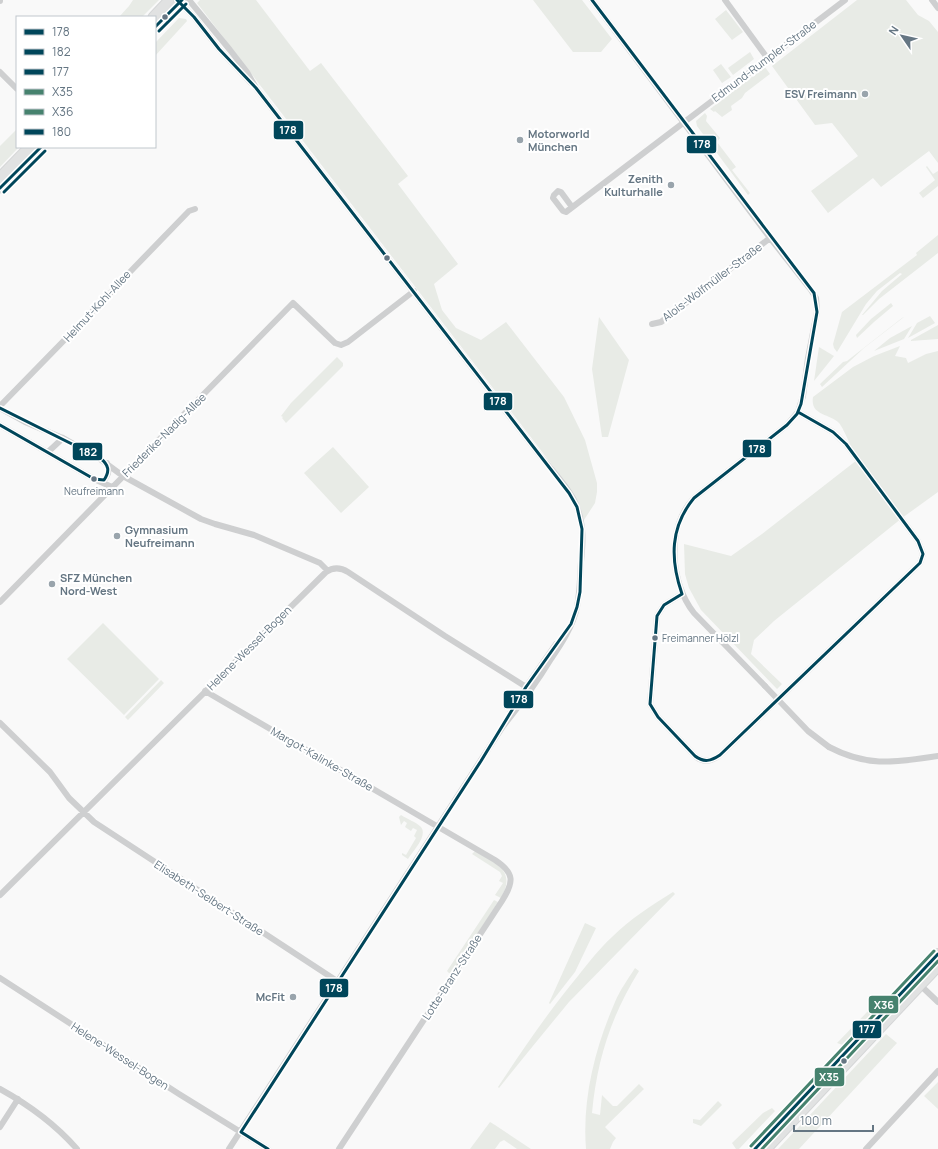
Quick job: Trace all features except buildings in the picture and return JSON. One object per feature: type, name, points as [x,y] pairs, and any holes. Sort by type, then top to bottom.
[{"type":"main road","points":[[154,16],[169,0]]},
{"type":"main road","points":[[156,26],[182,0]]},
{"type":"main road","points":[[0,177],[28,148]]},
{"type":"main road","points":[[0,188],[40,148]]},
{"type":"main road","points":[[766,1149],[917,982],[938,954]]},
{"type":"main road","points":[[755,1149],[917,982],[938,966]]},
{"type":"street","points":[[182,0],[219,49],[256,88],[569,493],[577,507],[582,529],[580,592],[577,607],[563,641],[528,689],[522,703],[504,725],[229,1149]]},
{"type":"street","points":[[592,0],[684,121],[770,238],[811,290],[816,302],[816,318],[808,358],[803,396],[798,412],[787,425],[699,494],[683,511],[677,526],[675,541],[676,572],[682,594],[694,613],[814,737],[829,747],[857,759],[880,762],[902,762],[938,756]]},
{"type":"street","points":[[725,0],[768,59]]},
{"type":"street","name":"Edmund-Rumpler-Straße","points":[[572,207],[561,192],[558,191],[554,195],[553,198],[563,211],[566,212],[844,0]]},
{"type":"street","points":[[932,0],[938,8]]},
{"type":"street","points":[[0,72],[16,88]]},
{"type":"street","name":"Helmut-Kohl-Allee","points":[[0,407],[189,211],[195,209]]},
{"type":"street","name":"Alois-Wolfmüller-Straße","points":[[652,324],[661,322],[770,238]]},
{"type":"street","name":"Friederike-Nadig-Allee","points":[[0,602],[293,303],[335,343],[341,345],[347,343],[414,292]]},
{"type":"street","points":[[0,407],[25,422],[62,438],[107,464],[123,476],[201,519],[222,527],[259,537],[320,563],[328,570],[338,568],[348,572],[528,689]]},
{"type":"street","points":[[682,594],[664,605],[656,616],[650,704],[658,717],[695,756],[701,760],[709,761],[720,755],[920,563],[923,554],[921,546],[846,444],[833,432],[798,412]]},
{"type":"street","points":[[0,425],[112,487]]},
{"type":"street","points":[[48,452],[62,438]]},
{"type":"street","points":[[98,480],[104,480],[108,474],[109,470],[107,464]]},
{"type":"street","name":"Helene-Wessel-Bogen","points":[[0,894],[328,570]]},
{"type":"street","name":"Margot-Kalinke-Straße","points":[[205,692],[438,827]]},
{"type":"street","name":"Elisabeth-Selbert-Straße","points":[[0,723],[50,772],[69,798],[94,822],[337,981]]},
{"type":"street","name":"Lotte-Branz-Straße","points":[[339,1149],[502,901],[510,886],[511,875],[505,867],[438,827]]},
{"type":"street","name":"Helene-Wessel-Bogen","points":[[0,978],[179,1094],[268,1149]]},
{"type":"street","points":[[917,982],[938,1002]]},
{"type":"street","points":[[866,1149],[938,1071]]},
{"type":"street","points":[[0,1089],[18,1099],[56,1126],[70,1146],[77,1149]]},
{"type":"street","points":[[0,1127],[18,1099]]},
{"type":"shaded area","points":[[133,0],[159,0],[143,16],[120,16]]},
{"type":"shaded area","points":[[200,0],[256,0],[310,71],[321,63],[408,176],[398,184],[458,264],[434,284],[442,310],[456,328],[481,340],[506,322],[564,397],[585,440],[597,483],[595,503],[584,520],[580,506],[566,483],[197,3]]},
{"type":"shaded area","points":[[533,0],[582,0],[612,39],[601,52],[573,52]]},
{"type":"shaded area","name":"ESV Freimann","points":[[857,0],[906,0],[918,15],[929,21],[938,32],[938,163],[929,151],[881,187],[873,178],[828,213],[811,191],[858,156],[832,123],[815,125],[772,66]]},
{"type":"shaded area","points":[[726,10],[743,32],[732,40],[715,19]]},
{"type":"shaded area","points":[[179,18],[186,19],[187,21],[156,55],[156,42]]},
{"type":"shaded area","points":[[750,52],[754,59],[733,75],[728,68]]},
{"type":"shaded area","points":[[721,64],[731,77],[722,83],[713,70]]},
{"type":"shaded area","points":[[765,67],[770,74],[731,106],[732,110],[722,117],[710,109]]},
{"type":"shaded area","points":[[705,113],[707,116],[706,121],[720,138],[717,142],[736,167],[732,170],[750,193],[748,195],[697,126],[696,121]]},
{"type":"shaded area","points":[[16,130],[16,148],[18,148],[0,167],[0,146]]},
{"type":"shaded area","points":[[927,166],[933,174],[938,171],[938,186],[923,198],[919,193],[935,180],[926,167]]},
{"type":"shaded area","points":[[938,235],[938,253],[879,299],[862,315],[882,291],[902,274],[900,273],[877,291],[866,304],[837,352],[833,344],[842,312],[917,255],[916,253]]},
{"type":"shaded area","points":[[891,303],[893,306],[857,338],[856,335],[871,319]]},
{"type":"shaded area","points":[[930,316],[935,323],[908,338],[917,323]]},
{"type":"shaded area","points":[[599,317],[629,360],[608,437],[602,437],[592,369]]},
{"type":"shaded area","points":[[904,317],[864,348],[822,387],[820,384],[843,362],[847,361]]},
{"type":"shaded area","points":[[938,325],[938,339],[911,341],[911,340]]},
{"type":"shaded area","points":[[912,326],[904,339],[874,351],[890,338]]},
{"type":"shaded area","points":[[900,346],[895,356],[906,358],[908,363],[926,354],[938,351],[938,492],[902,518],[774,621],[754,640],[751,654],[782,684],[777,689],[701,610],[689,588],[685,574],[684,544],[731,556],[762,534],[857,460],[839,423],[814,408],[813,397],[853,367],[874,356]]},
{"type":"shaded area","points":[[819,347],[834,356],[814,381]]},
{"type":"shaded area","points":[[337,357],[343,363],[343,366],[286,423],[281,416],[291,403]]},
{"type":"shaded area","points":[[333,447],[369,487],[341,513],[304,473]]},
{"type":"shaded area","points":[[103,623],[159,679],[124,715],[67,659]]},
{"type":"shaded area","points":[[161,680],[164,683],[128,720],[125,717]]},
{"type":"shaded area","points":[[401,815],[419,825],[423,831],[421,839],[408,859],[402,855],[402,853],[406,855],[416,838],[414,836],[417,830],[413,828],[411,831],[405,827],[407,823],[404,821],[401,825],[399,817]]},
{"type":"shaded area","points":[[475,851],[490,859],[502,868],[506,881],[501,898],[495,895],[503,883],[499,881],[502,876],[500,872],[472,854]]},
{"type":"shaded area","points":[[673,892],[675,894],[569,1002],[499,1088],[498,1087],[507,1073],[547,1016],[598,951],[626,924]]},
{"type":"shaded area","points":[[494,900],[498,902],[453,972],[450,974],[447,971]]},
{"type":"shaded area","points":[[585,923],[596,928],[575,972],[550,1004],[549,1003]]},
{"type":"shaded area","points":[[635,968],[639,971],[613,1022],[607,1039],[594,1094],[592,1113],[600,1115],[602,1095],[613,1106],[617,1106],[639,1084],[644,1089],[605,1127],[616,1138],[610,1149],[586,1149],[585,1130],[588,1093],[601,1037],[615,1002]]},
{"type":"shaded area","points":[[868,1011],[871,1014],[843,1045],[837,1043]]},
{"type":"shaded area","points":[[886,1034],[897,1043],[799,1149],[778,1149]]},
{"type":"shaded area","points":[[938,1082],[938,1109],[924,1096]]},
{"type":"shaded area","points":[[718,1101],[722,1105],[701,1126],[693,1123],[693,1119],[700,1120]]},
{"type":"shaded area","points":[[772,1108],[775,1111],[739,1149],[736,1149],[732,1143],[763,1113]]},
{"type":"shaded area","points":[[490,1122],[531,1149],[517,1149],[504,1140],[500,1142],[495,1149],[470,1149]]},
{"type":"transit line","name":"178","points":[[177,0],[194,17],[219,49],[256,88],[569,493],[577,507],[582,529],[580,592],[571,624],[526,687],[481,761],[241,1132]]},
{"type":"transit line","name":"182","points":[[156,26],[182,0]]},
{"type":"transit line","name":"178","points":[[592,0],[814,293],[817,312],[801,404],[797,414],[787,425],[694,498],[680,520],[676,532],[674,556],[675,568],[682,594]]},
{"type":"transit line","name":"180","points":[[159,31],[186,4]]},
{"type":"transit line","name":"182","points":[[0,188],[40,148]]},
{"type":"transit line","name":"180","points":[[4,192],[45,151]]},
{"type":"transit line","name":"182","points":[[0,408],[100,458],[108,468],[106,477],[104,480],[94,479],[0,425]]},
{"type":"transit line","name":"178","points":[[682,594],[664,605],[657,616],[650,704],[658,717],[695,756],[701,760],[708,760],[714,759],[720,755],[920,563],[923,554],[918,541],[846,444],[833,432],[798,412]]},
{"type":"transit line","name":"X36","points":[[751,1146],[934,951]]},
{"type":"transit line","name":"177","points":[[755,1149],[938,954]]},
{"type":"transit line","name":"X35","points":[[762,1149],[938,961]]},
{"type":"transit line","name":"178","points":[[241,1132],[268,1149]]},
{"type":"place","name":"ESV Freimann","points":[[865,94]]},
{"type":"place","name":"Motorworld München","points":[[520,140]]},
{"type":"place","name":"Zenith Kulturhalle","points":[[671,185]]},
{"type":"place","name":"Neufreimann","points":[[94,479]]},
{"type":"place","name":"Gymnasium Neufreimann","points":[[117,536]]},
{"type":"place","name":"SFZ München Nord-West","points":[[52,584]]},
{"type":"place","name":"Freimanner Hölzl","points":[[655,638]]},
{"type":"place","name":"McFit","points":[[293,997]]}]
